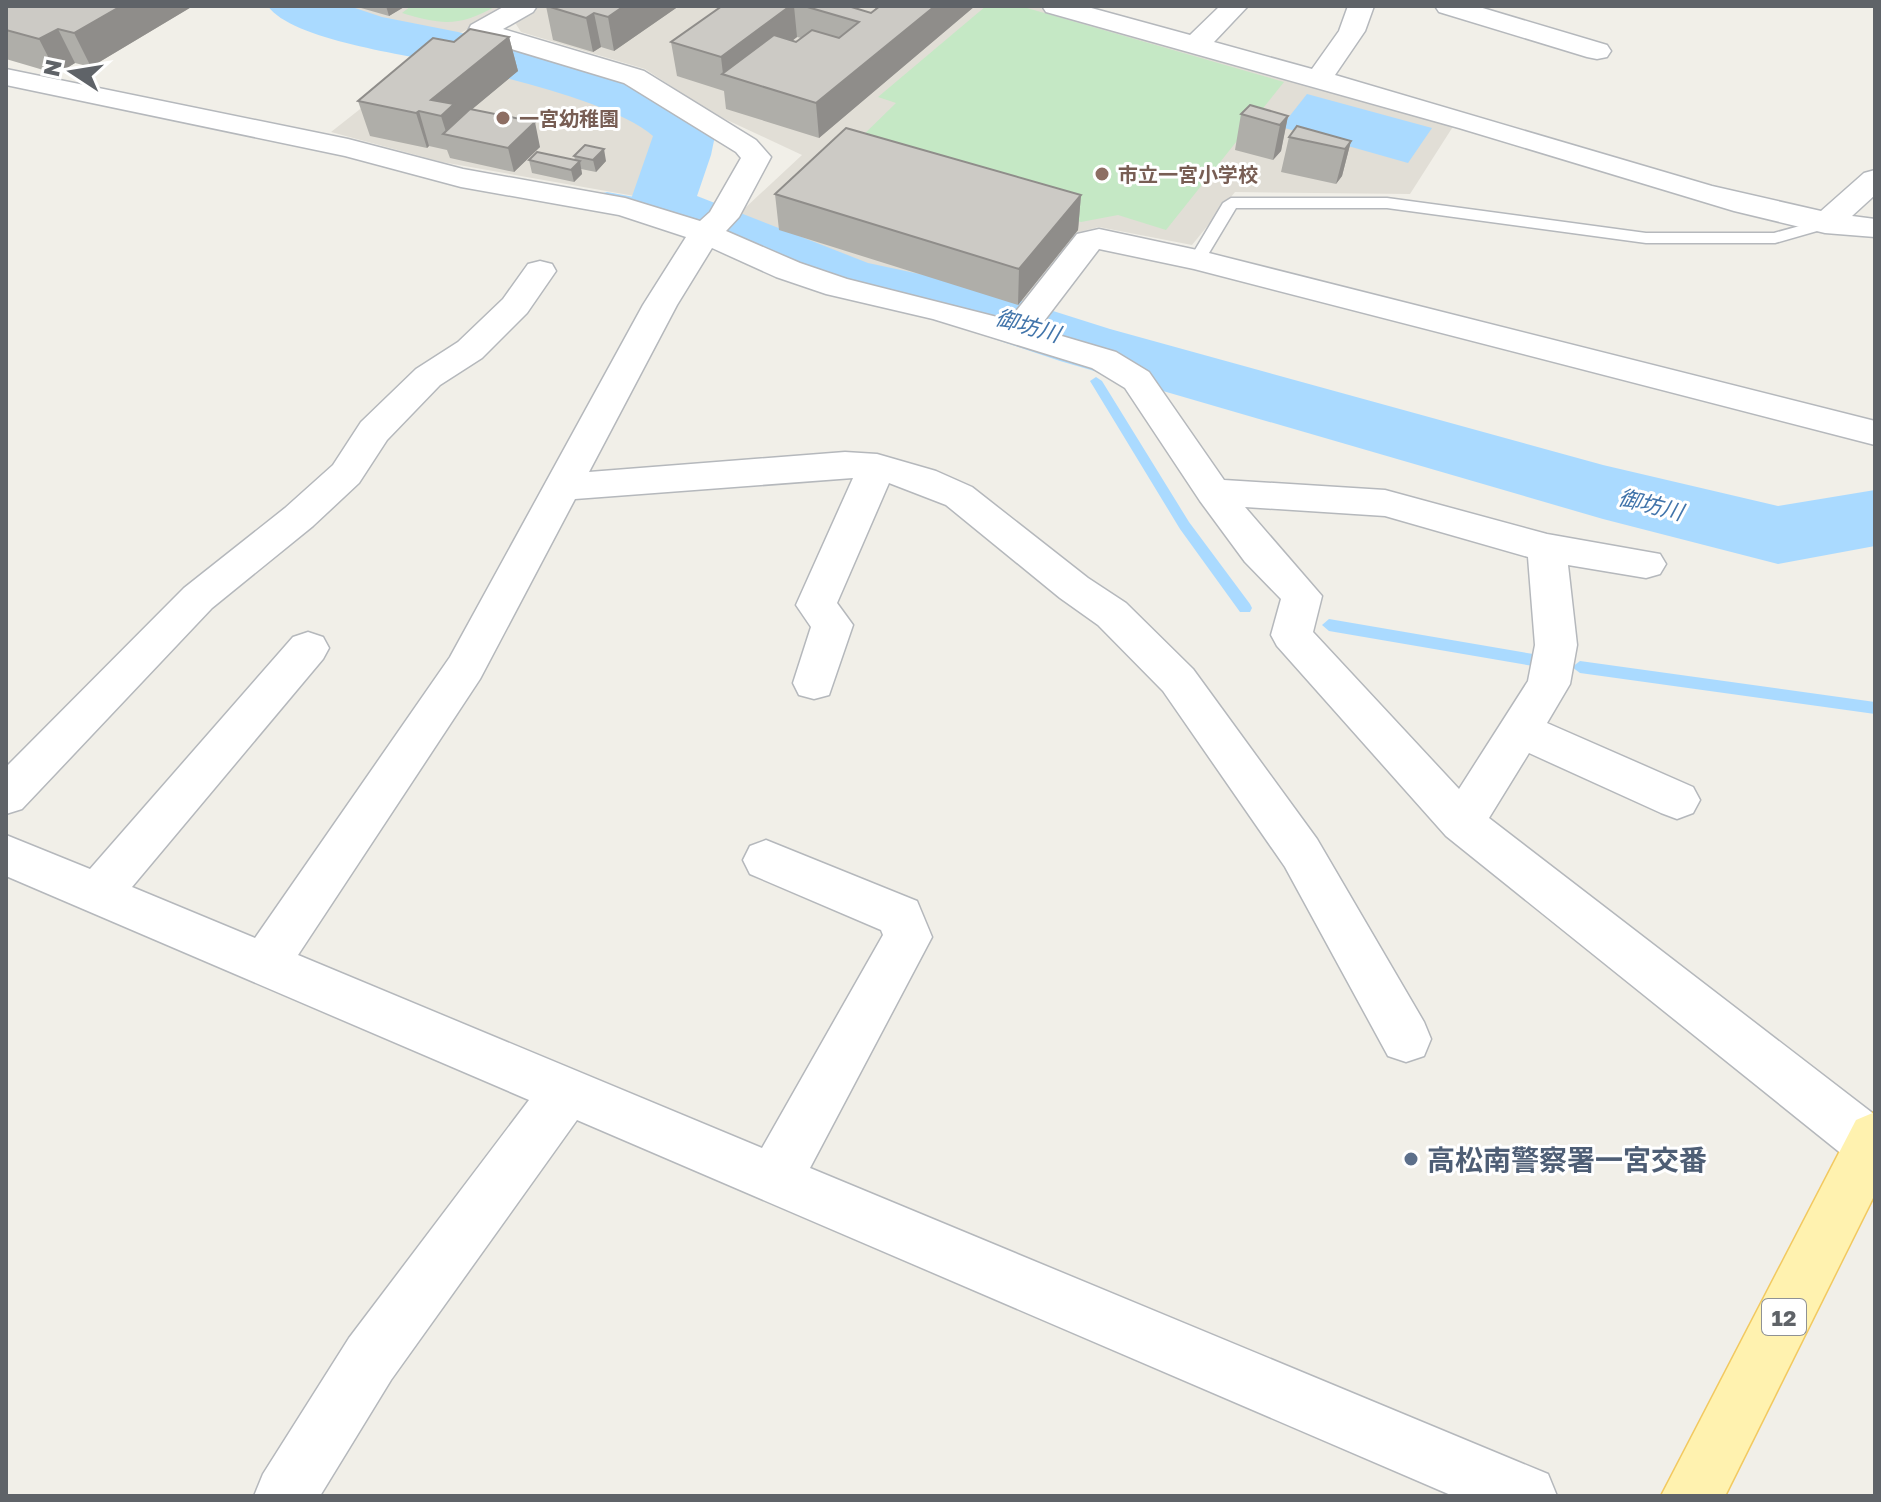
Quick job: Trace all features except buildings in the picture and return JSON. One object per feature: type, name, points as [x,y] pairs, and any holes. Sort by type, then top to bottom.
[{"type":"main road","name":"12","points":[[1692,1496],[1873,1141]]},
{"type":"street","points":[[266,962],[465,668],[565,487],[660,305],[756,157],[746,146],[634,77],[469,39],[524,6]]},
{"type":"street","points":[[1055,6],[1825,224],[1875,228]]},
{"type":"street","points":[[1195,46],[1235,6]]},
{"type":"street","points":[[1318,80],[1352,31],[1361,6]]},
{"type":"street","points":[[1448,6],[1472,16],[1597,51]]},
{"type":"street","points":[[6,77],[348,148],[461,178],[712,226],[788,270],[838,287],[1020,328],[1104,360],[1137,380],[1213,492],[1259,552],[1302,596],[1292,635],[1462,823],[1873,1141]]},
{"type":"street","points":[[1825,224],[1875,179]]},
{"type":"street","points":[[1020,328],[1088,241],[1099,239],[1197,260],[1875,433]]},
{"type":"street","points":[[6,796],[198,598],[299,517],[346,474],[374,431],[428,377],[470,350],[515,306],[540,271]]},
{"type":"street","points":[[565,487],[845,465],[877,467],[923,480],[959,496],[1074,588],[1112,614],[1178,680],[1301,853],[1406,1039]]},
{"type":"street","points":[[814,683],[832,625],[816,605],[877,467]]},
{"type":"street","points":[[1213,492],[1385,503],[1547,548],[1646,564]]},
{"type":"street","points":[[1462,823],[1549,684],[1556,645],[1547,548]]},
{"type":"street","points":[[97,894],[308,648]]},
{"type":"street","points":[[1520,730],[1677,800]]},
{"type":"street","points":[[6,855],[266,962],[774,1180],[1526,1496]]},
{"type":"street","points":[[766,860],[900,916],[908,937],[774,1180]]},
{"type":"street","points":[[285,1496],[370,1359],[567,1091]]},
{"type":"lane","points":[[1197,260],[1231,203],[1387,203],[1646,238],[1775,238],[1825,224]]},
{"type":"shaded area","points":[[316,6],[508,6],[459,34],[391,25]]},
{"type":"shaded area","name":"市立一宮小学校","points":[[541,6],[1033,6],[1454,125],[1410,194],[1235,192],[1192,245],[1099,227],[1079,232],[1018,313],[932,288],[834,268],[730,222],[802,155],[712,113],[645,69],[521,32],[514,21]]},
{"type":"shaded area","name":"一宮幼稚園","points":[[435,50],[535,73],[641,108],[674,128],[666,169],[646,198],[442,162],[331,132]]},
{"type":"green space","points":[[411,6],[496,6],[461,21],[440,22],[402,13]]},
{"type":"green space","points":[[986,6],[1020,6],[1284,82],[1166,230],[1118,215],[1081,222],[858,159],[854,144],[896,103],[878,97]]},
{"type":"water","points":[[1307,94],[1432,128],[1408,163],[1281,127]]},
{"type":"waterway","name":"御坊川","points":[[295,6],[370,32],[458,49],[576,81],[658,109],[685,131],[680,155],[661,205],[850,280],[946,300],[1085,345],[1603,492],[1778,535],[1875,518]]},
{"type":"waterway","points":[[607,195],[661,205]]},
{"type":"waterway","points":[[1096,381],[1184,526],[1245,608]]},
{"type":"waterway","points":[[1329,625],[1533,660]]},
{"type":"waterway","points":[[1580,667],[1875,708]]},
{"type":"place","name":"一宮幼稚園","points":[[503,118]]},
{"type":"place","name":"市立一宮小学校","points":[[1102,174]]},
{"type":"place","name":"高松南警察署一宮交番","points":[[1411,1159]]}]
